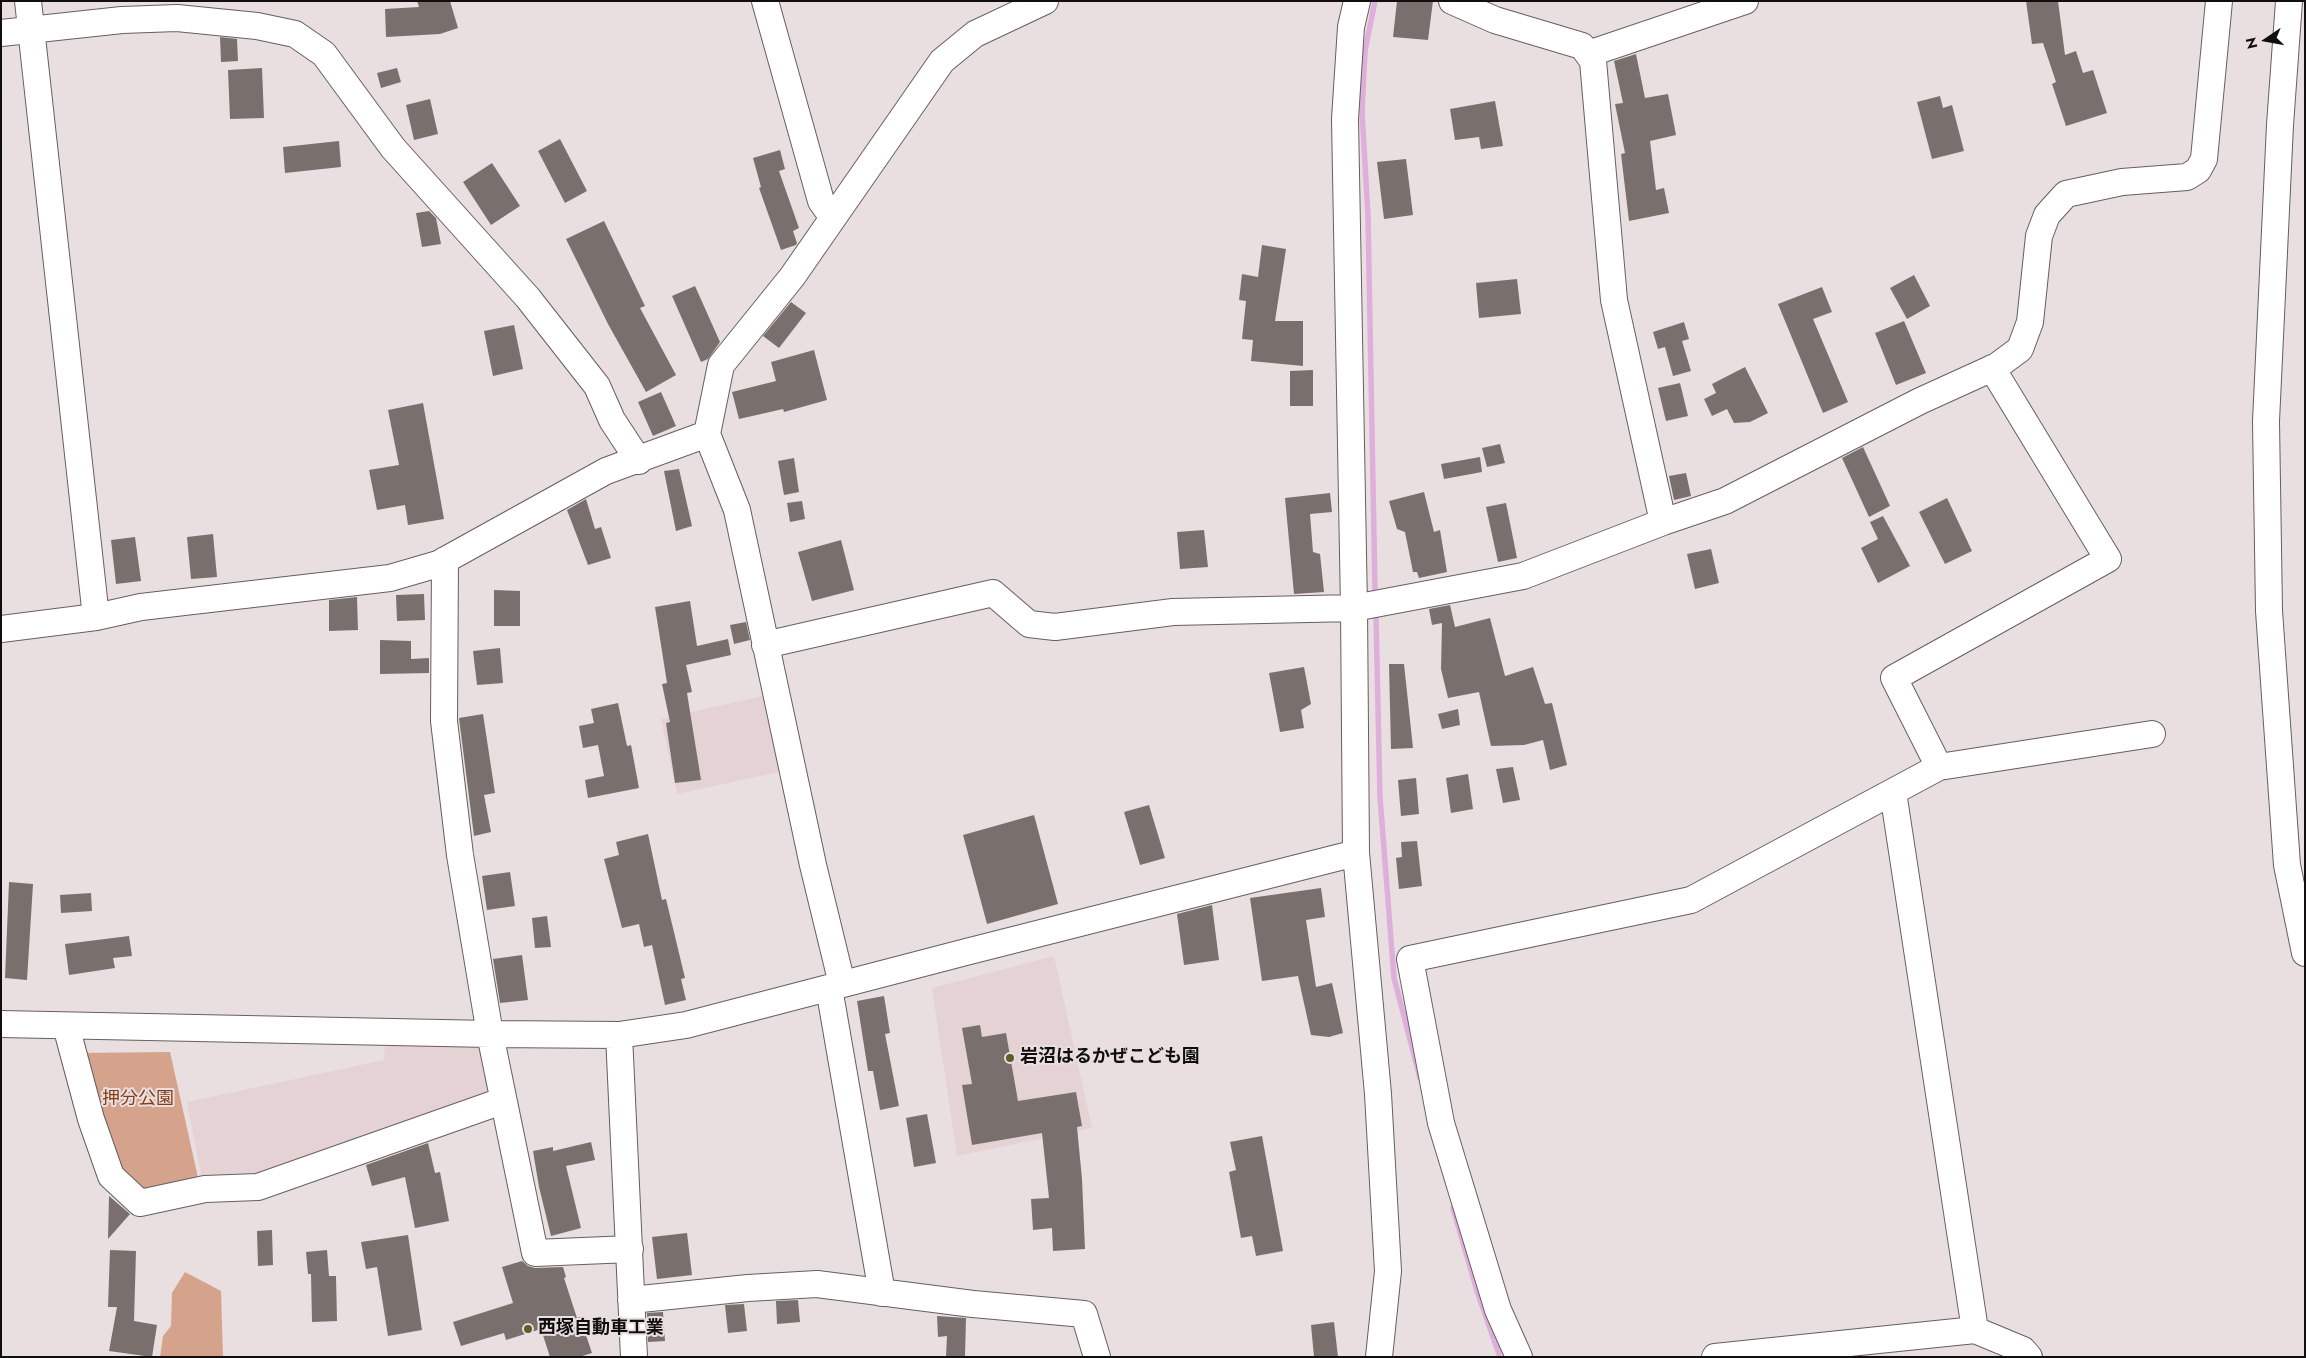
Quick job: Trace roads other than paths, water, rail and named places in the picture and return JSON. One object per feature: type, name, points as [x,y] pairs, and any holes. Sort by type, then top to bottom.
[{"type":"street","points":[[28,1],[96,617]]},
{"type":"street","points":[[765,1],[820,201],[833,218]]},
{"type":"street","points":[[882,1293],[836,986],[813,865],[737,510],[707,434],[721,365],[792,277],[942,61],[975,34],[1045,1]]},
{"type":"street","points":[[1357,1],[1351,26],[1345,119],[1354,608],[1356,853],[1378,1094],[1388,1271],[1379,1357]]},
{"type":"street","points":[[1452,1],[1495,20],[1582,46],[1593,61],[1614,300],[1663,522]]},
{"type":"street","points":[[1588,54],[1745,1]]},
{"type":"street","points":[[765,645],[993,593],[1029,624],[1055,628],[1173,612],[1354,608],[1523,576],[1663,522],[1726,501],[1920,401],[1992,368],[2020,349],[2030,322],[2039,236],[2047,215],[2066,194],[2122,182],[2187,177],[2198,170],[2204,159],[2219,1]]},
{"type":"street","points":[[2289,1],[2280,125],[2266,421],[2269,611],[2287,865],[2305,953]]},
{"type":"street","points":[[1,33],[122,20],[177,18],[257,26],[296,34],[324,54],[392,148],[528,298],[597,386],[612,420],[639,461]]},
{"type":"street","points":[[1939,767],[1894,678],[2108,559],[1992,368]]},
{"type":"street","points":[[1,629],[96,617],[141,607],[390,578],[445,560],[606,471],[639,461],[707,434]]},
{"type":"street","points":[[445,560],[444,721],[460,855],[502,1101],[535,1253],[630,1249]]},
{"type":"street","points":[[1519,1357],[1498,1310],[1441,1123],[1410,959],[1690,900],[1939,767],[2152,734]]},
{"type":"street","points":[[1892,792],[1975,1330]]},
{"type":"street","points":[[1,1024],[619,1035],[686,1026],[1356,853]]},
{"type":"street","points":[[66,1026],[91,1119],[110,1176],[140,1203],[206,1189],[258,1187],[502,1101]]},
{"type":"street","points":[[619,1035],[634,1357]]},
{"type":"street","points":[[631,1300],[748,1288],[818,1284],[973,1304],[1084,1314],[1097,1357]]},
{"type":"street","points":[[1716,1357],[1787,1353],[1975,1330],[2024,1350],[2029,1357]]},
{"type":"waterway","points":[[1375,1],[1365,51],[1362,111],[1368,216],[1375,591]]},
{"type":"waterway","points":[[1376,617],[1380,797],[1394,978],[1420,1078]]},
{"type":"waterway","points":[[1453,1208],[1477,1291],[1499,1354]]},
{"type":"place","name":"岩沼はるかぜこども園","points":[[1010,1058]]},
{"type":"place","name":"西塚自動車工業","points":[[528,1329]]},
{"type":"park label","name":"押分公園","points":[[138,1100]]}]
